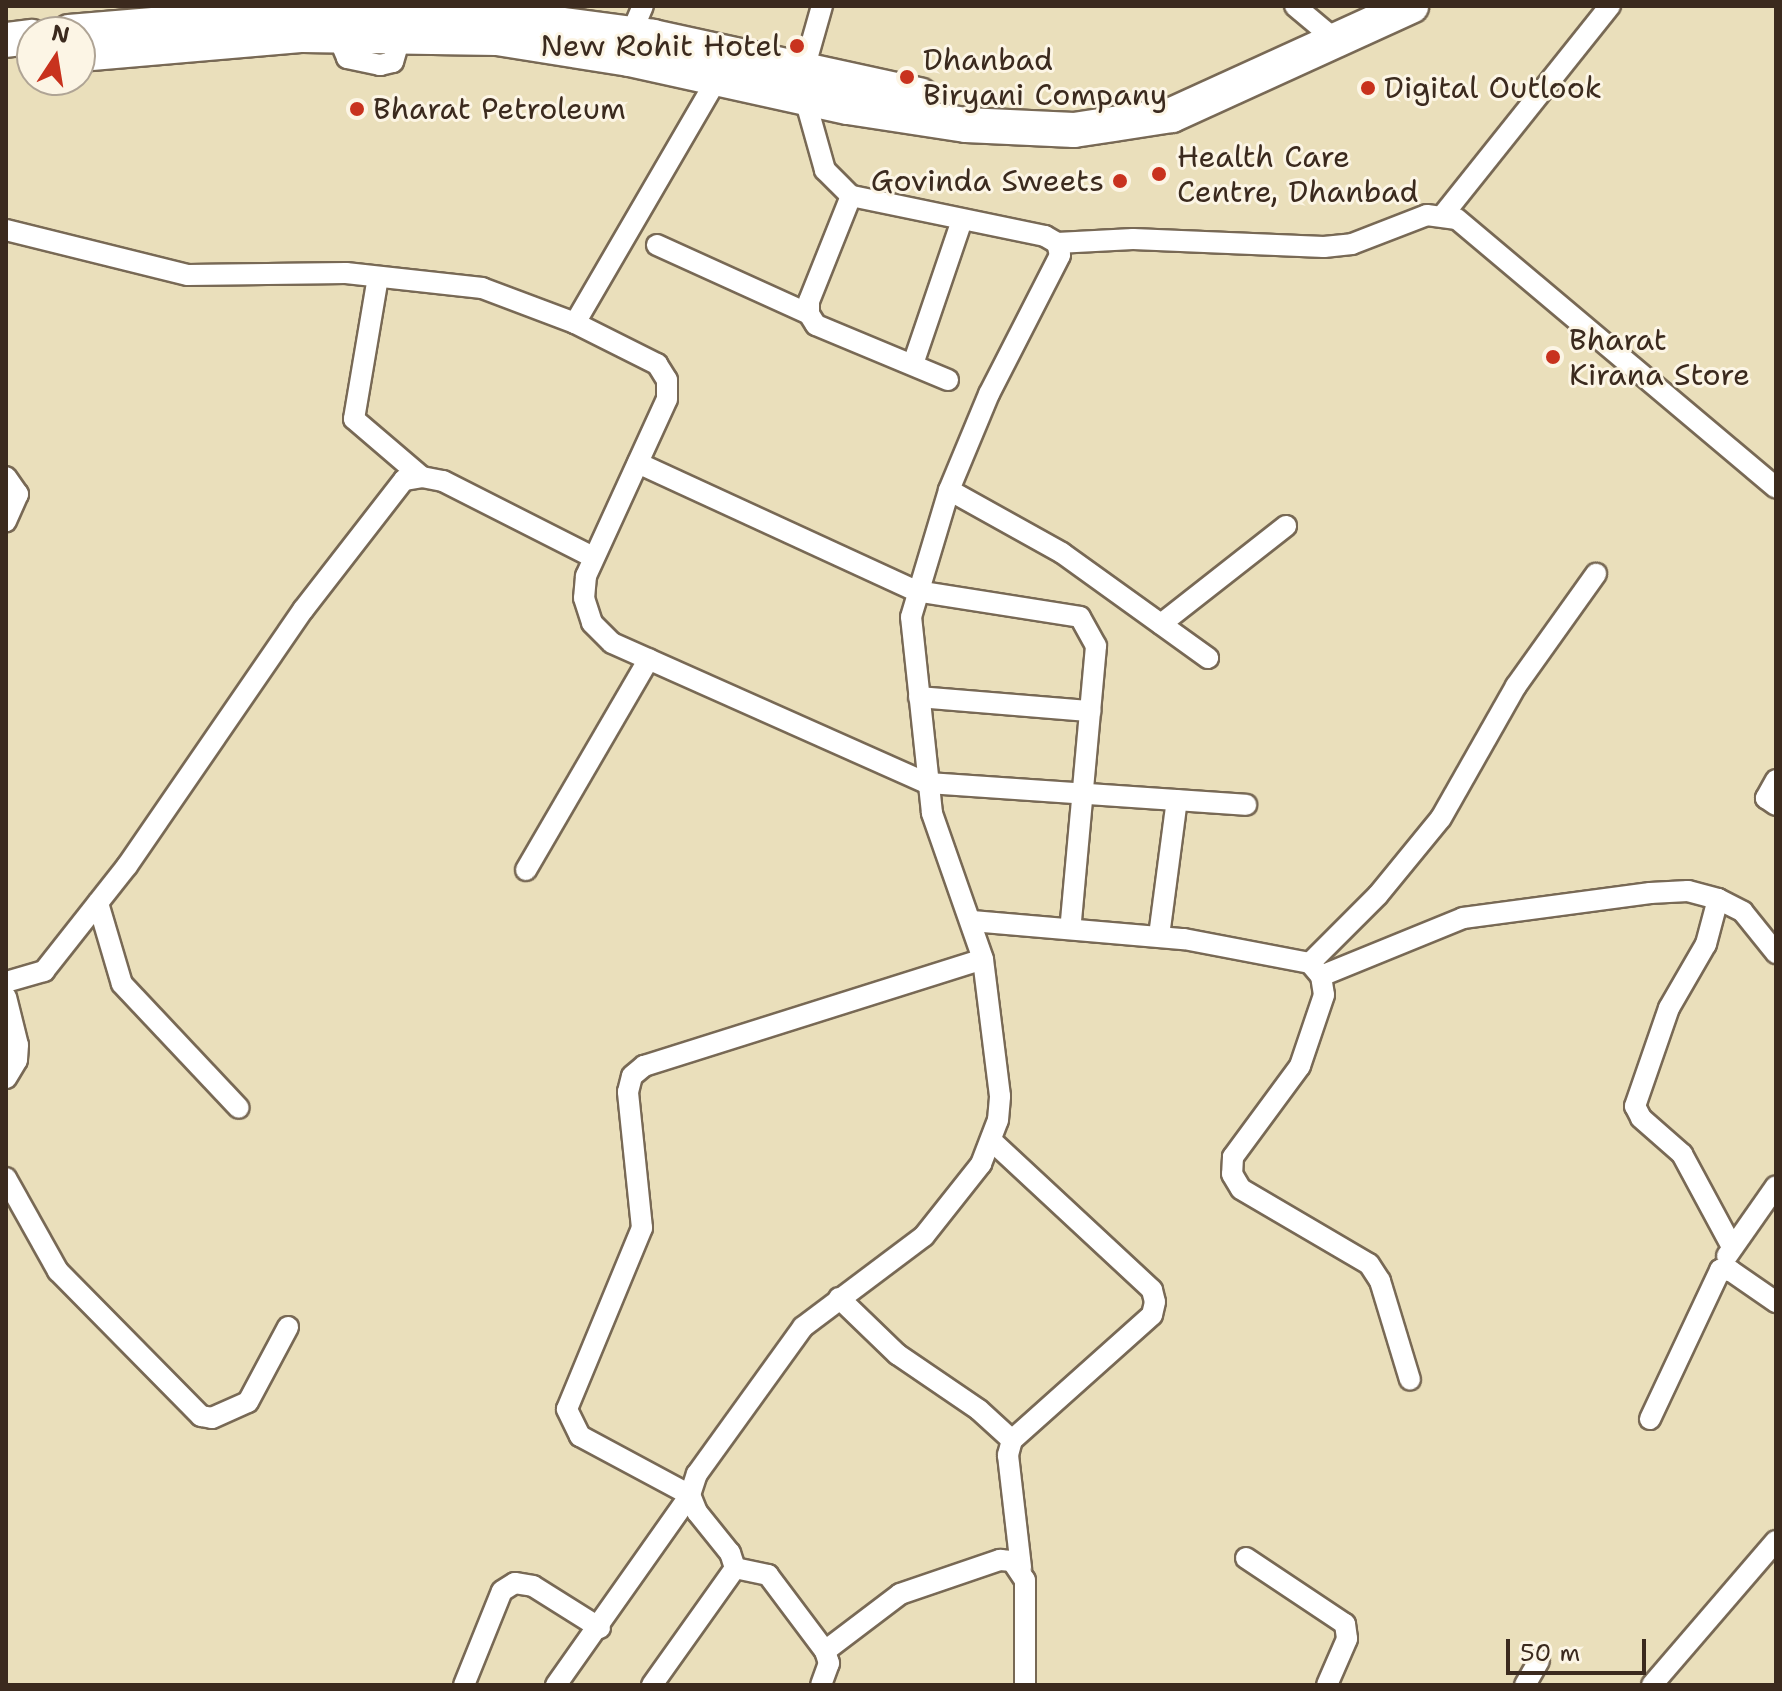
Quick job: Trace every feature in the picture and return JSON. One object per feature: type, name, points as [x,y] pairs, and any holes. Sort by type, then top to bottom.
[{"type":"highway","points":[[96,53],[337,34],[512,40],[717,79],[957,100],[1079,107],[1185,88],[1361,6]]},
{"type":"highway","points":[[1318,25],[1411,6]]},
{"type":"highway","points":[[96,28],[183,13],[409,9],[637,20],[804,86]]},
{"type":"street","points":[[822,6],[804,86],[825,170],[851,196],[1057,243],[1133,239],[1324,247],[1352,244],[1427,215],[1443,215],[1468,226],[1776,488]]},
{"type":"street","points":[[1443,215],[1610,6]]},
{"type":"street","points":[[575,323],[717,79]]},
{"type":"street","points":[[851,196],[809,301],[809,314],[816,325],[948,380]]},
{"type":"street","points":[[913,364],[961,223]]},
{"type":"street","points":[[6,230],[188,275],[378,277],[502,291],[575,323],[657,364],[667,380],[667,399],[593,557],[584,598],[592,623],[612,643],[927,783],[1246,805]]},
{"type":"street","points":[[556,1685],[600,1628],[690,1495],[697,1474],[783,1349],[839,1298],[924,1236],[993,1142],[1000,1096],[983,959],[972,921],[941,844],[927,783],[911,643],[916,591],[949,490],[989,394],[1057,268],[1057,243]]},
{"type":"street","points":[[657,245],[809,314]]},
{"type":"street","points":[[378,277],[354,419],[422,477]]},
{"type":"street","points":[[638,463],[916,591],[1080,617],[1096,646],[1070,929]]},
{"type":"street","points":[[6,477],[18,494],[6,521]]},
{"type":"street","points":[[6,982],[44,971],[98,903],[391,492],[404,480],[422,477],[443,481],[593,557]]},
{"type":"street","points":[[949,490],[1062,553],[1208,658]]},
{"type":"street","points":[[1161,624],[1286,526]]},
{"type":"street","points":[[1315,970],[1434,829],[1516,686],[1596,574]]},
{"type":"street","points":[[526,870],[649,659]]},
{"type":"street","points":[[919,697],[1090,711]]},
{"type":"street","points":[[1776,780],[1766,798],[1776,805]]},
{"type":"street","points":[[1159,936],[1177,800]]},
{"type":"street","points":[[972,921],[1159,936],[1315,970],[1463,918],[1650,893],[1688,891],[1718,899],[1743,912],[1776,953]]},
{"type":"street","points":[[1718,899],[1706,944],[1669,1008],[1635,1106],[1641,1118],[1682,1154],[1732,1247]]},
{"type":"street","points":[[98,903],[122,984],[239,1108]]},
{"type":"street","points":[[821,1685],[829,1663],[825,1651],[768,1575],[735,1568],[690,1495],[580,1436],[567,1409],[642,1228],[628,1092],[632,1076],[644,1066],[983,959]]},
{"type":"street","points":[[1315,970],[1324,995],[1300,1066],[1233,1157],[1232,1174],[1241,1189],[1369,1264],[1380,1281],[1410,1380]]},
{"type":"street","points":[[6,997],[18,1045],[17,1060],[6,1078]]},
{"type":"street","points":[[993,1142],[1152,1290],[1155,1302],[1152,1315],[1012,1440],[1008,1455],[1021,1568],[1025,1685]]},
{"type":"street","points":[[6,1178],[58,1271],[201,1416],[212,1418],[248,1402],[288,1327]]},
{"type":"street","points":[[1650,1419],[1732,1247],[1776,1186]]},
{"type":"street","points":[[1720,1270],[1731,1271],[1776,1302]]},
{"type":"street","points":[[839,1298],[897,1354],[979,1410],[1012,1440]]},
{"type":"street","points":[[1652,1685],[1776,1541]]},
{"type":"street","points":[[1246,1558],[1345,1624],[1347,1639],[1327,1685]]},
{"type":"street","points":[[825,1651],[913,1588],[1000,1560],[1021,1568]]},
{"type":"street","points":[[652,1685],[728,1585],[735,1568]]},
{"type":"street","points":[[464,1685],[502,1591],[515,1583],[533,1586],[600,1628]]},
{"type":"street","points":[[1525,1685],[1539,1661]]},
{"type":"place","name":"New Rohit Hotel","points":[[797,46]]},
{"type":"place","name":"Dhanbad Biryani Company","points":[[907,77]]},
{"type":"place","name":"Digital Outlook","points":[[1368,88]]},
{"type":"place","name":"Bharat Petroleum","points":[[357,109]]},
{"type":"place","name":"Health Care Centre, Dhanbad","points":[[1159,174]]},
{"type":"place","name":"Govinda Sweets","points":[[1120,181]]},
{"type":"place","name":"Bharat Kirana Store","points":[[1553,357]]}]
